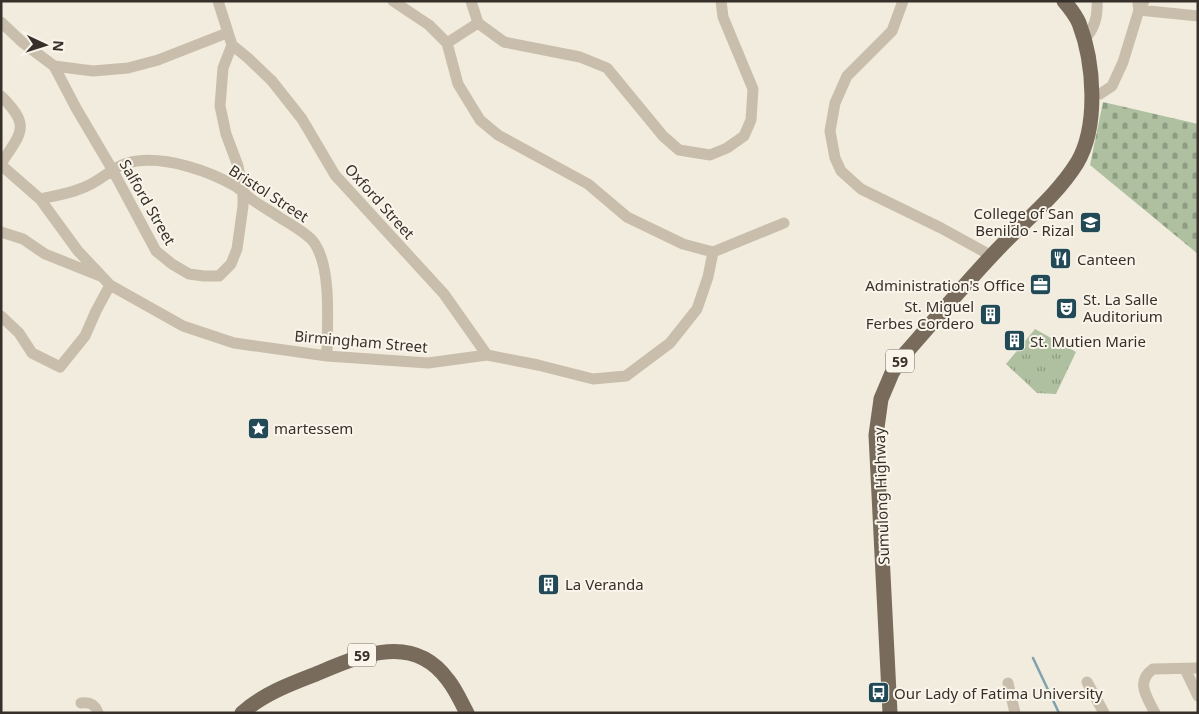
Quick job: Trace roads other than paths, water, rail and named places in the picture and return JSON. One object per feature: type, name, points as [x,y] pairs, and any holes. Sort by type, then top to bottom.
[{"type":"main road","name":"Sumulong Highway","points":[[890,713],[876,435],[880,399],[902,357],[992,256],[1058,188],[1077,162],[1086,142],[1092,94],[1091,74],[1084,39],[1078,21],[1064,1]]},
{"type":"main road","name":"59","points":[[242,713],[271,693],[360,656],[401,651],[424,659],[442,673],[451,684],[467,713]]},
{"type":"street","points":[[218,1],[232,45]]},
{"type":"street","points":[[393,1],[429,25],[446,43],[458,84],[480,120],[498,135],[588,184],[627,217],[683,244],[713,252],[784,223]]},
{"type":"street","points":[[471,1],[478,23],[504,42],[580,57],[607,68],[663,136],[680,150],[710,155],[727,148],[744,136],[751,120],[752,89],[723,17],[721,1]]},
{"type":"street","points":[[903,1],[892,31],[847,76],[836,103],[830,131],[835,158],[841,171],[861,189],[941,228],[992,256]]},
{"type":"street","points":[[1084,39],[1093,28],[1097,18],[1097,1]]},
{"type":"street","points":[[1092,94],[1100,94],[1112,86],[1123,62],[1140,4],[1198,16]]},
{"type":"street","points":[[1,22],[22,42],[54,66],[93,71],[128,68],[158,60],[227,33]]},
{"type":"street","points":[[446,43],[478,23]]},
{"type":"street","name":"Salford Street","points":[[54,66],[156,251],[172,264],[189,274],[219,276],[231,264],[237,249],[243,206],[243,192],[238,166],[226,134],[220,106],[223,68],[232,45]]},
{"type":"street","name":"Oxford Street","points":[[232,45],[272,81],[302,119],[335,175],[444,294],[487,356]]},
{"type":"street","points":[[1,96],[15,110],[21,121],[22,128],[1,165]]},
{"type":"street","name":"Bristol Street","points":[[40,199],[61,195],[88,186],[124,163],[155,160],[210,174],[243,192],[250,199],[315,243],[326,272],[327,356]]},
{"type":"street","name":"Birmingham Street","points":[[1,165],[40,199],[78,251],[106,281],[183,326],[234,343],[327,356],[428,363],[487,356],[538,365],[593,379],[626,376],[670,343],[697,309],[708,277],[713,252]]},
{"type":"street","points":[[1,232],[22,239],[45,254],[106,281],[85,336],[60,367],[32,353],[19,333],[1,316]]},
{"type":"street","points":[[1185,668],[1198,696]]},
{"type":"street","points":[[1155,713],[1144,689],[1144,678],[1147,673],[1153,669],[1198,668]]},
{"type":"street","points":[[1087,682],[1104,713]]},
{"type":"street","points":[[1008,683],[1015,713]]},
{"type":"street","points":[[81,703],[94,705],[98,713]]},
{"type":"waterway","points":[[1033,658],[1059,713]]},
{"type":"place","name":"College of San Benildo - Rizal","points":[[1090,222]]},
{"type":"place","name":"Canteen","points":[[1061,259]]},
{"type":"place","name":"Administration's Office","points":[[1041,285]]},
{"type":"place","name":"St. La Salle Auditorium","points":[[1067,308]]},
{"type":"place","name":"St. Miguel Ferbes Cordero","points":[[990,315]]},
{"type":"place","name":"St. Mutien Marie","points":[[1014,341]]},
{"type":"place","name":"martessem","points":[[258,428]]},
{"type":"place","name":"La Veranda","points":[[549,584]]},
{"type":"place","name":"Our Lady of Fatima University","points":[[878,693]]}]
